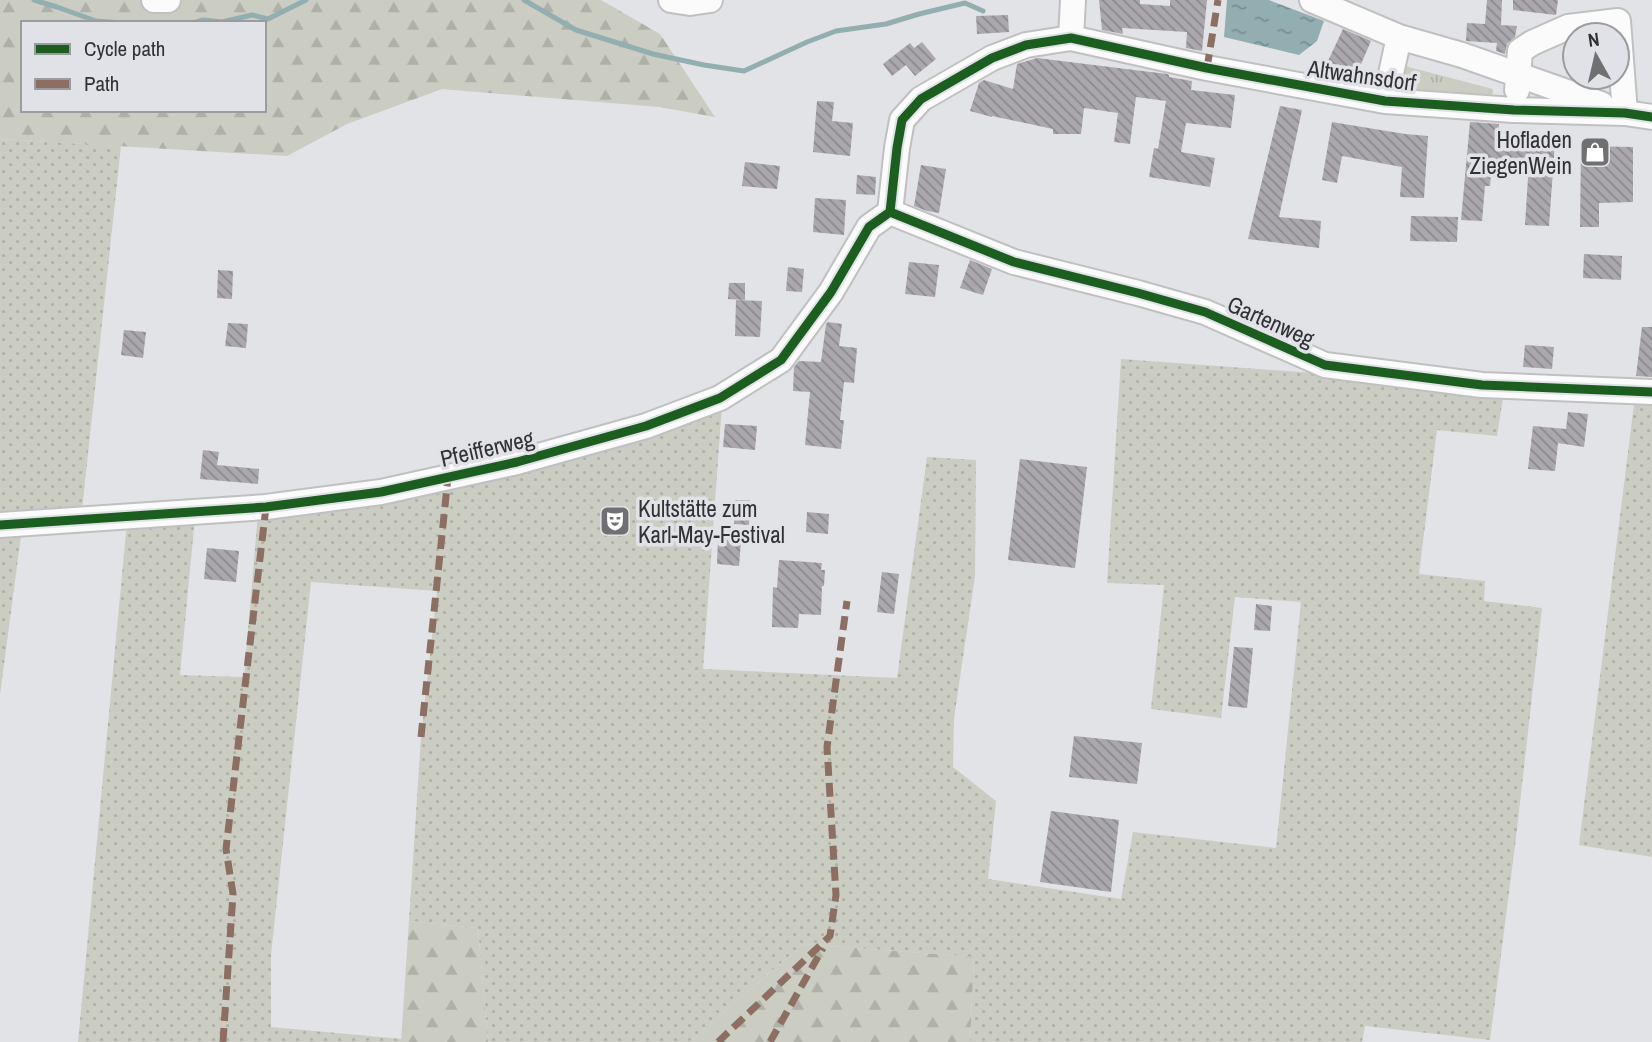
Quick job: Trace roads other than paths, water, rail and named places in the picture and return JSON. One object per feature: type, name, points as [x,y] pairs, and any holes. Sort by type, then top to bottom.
[{"type":"street","points":[[154,0],[168,0]]},
{"type":"street","points":[[671,0],[690,3],[710,0]]},
{"type":"street","points":[[890,212],[902,120],[921,99],[992,58],[1026,45],[1071,38],[1073,0]]},
{"type":"street","name":"Altwahnsdorf","points":[[1312,0],[1399,37],[1462,55],[1625,113]]},
{"type":"street","points":[[1514,110],[1520,51],[1568,27],[1618,21],[1625,113]]},
{"type":"street","name":"Altwahnsdorf","points":[[1385,101],[1399,37]]},
{"type":"street","name":"Altwahnsdorf","points":[[1071,38],[1208,68],[1385,101],[1514,110],[1625,113],[1652,117]]},
{"type":"street","name":"Gartenweg","points":[[890,212],[1014,262],[1205,312],[1325,365],[1482,385],[1652,393]]},
{"type":"street","name":"Pfeifferweg","points":[[0,525],[266,507],[381,492],[517,462],[646,426],[720,398],[781,359],[831,292],[869,227],[890,212]]},
{"type":"water","points":[[1227,0],[1269,0],[1324,21],[1317,41],[1299,55],[1224,37]]},
{"type":"waterway","points":[[34,0],[96,21]]},
{"type":"waterway","points":[[226,21],[252,15],[268,19],[306,0]]},
{"type":"waterway","points":[[524,0],[576,30],[653,54],[744,71],[836,31],[886,24],[965,3],[983,11]]},
{"type":"waterway","points":[[200,21],[212,21]]},
{"type":"place","name":"Hofladen ZiegenWein","points":[[1595,152]]},
{"type":"place","name":"Kultstätte zum Karl-May-Festival","points":[[615,521]]}]
